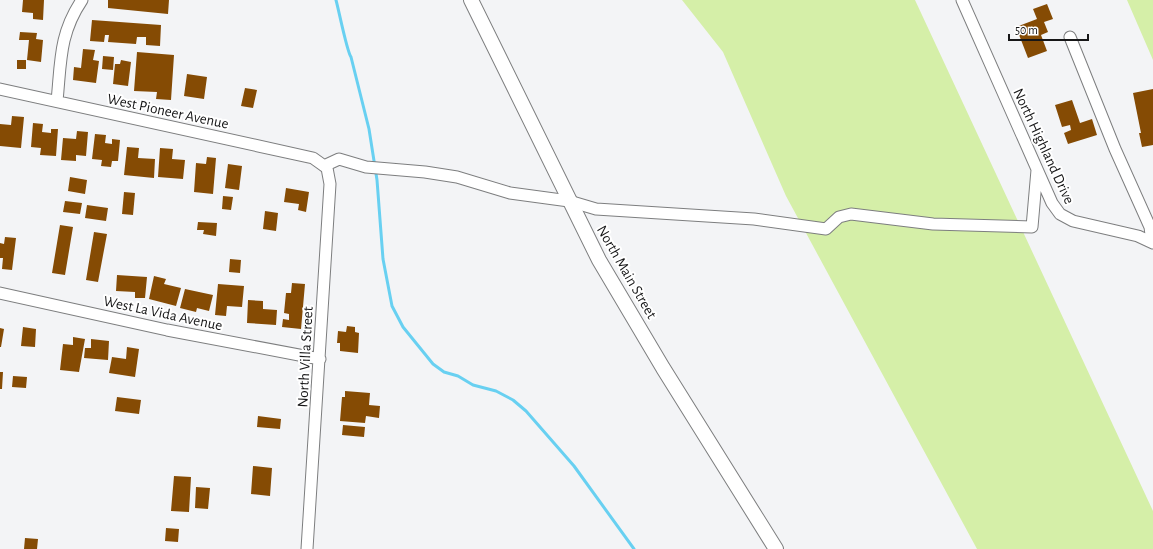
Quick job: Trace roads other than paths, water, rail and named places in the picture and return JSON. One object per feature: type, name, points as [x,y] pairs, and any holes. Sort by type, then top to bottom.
[{"type":"main road","name":"North Main Street","points":[[470,0],[599,260],[663,368],[776,549]]},
{"type":"street","points":[[57,101],[64,37],[70,21],[82,0]]},
{"type":"street","name":"North Highland Drive","points":[[962,0],[1052,203],[1064,218],[1138,236],[1153,243]]},
{"type":"street","points":[[1070,37],[1115,149],[1150,227],[1153,243]]},
{"type":"street","name":"West Pioneer Avenue","points":[[0,89],[313,158],[326,167]]},
{"type":"street","points":[[326,167],[339,159],[366,167],[425,172],[457,177],[510,193],[569,201],[596,209],[754,219],[826,229],[839,217],[851,214],[933,224],[1032,227],[1037,170]]},
{"type":"street","name":"North Villa Street","points":[[307,549],[330,184],[326,167]]},
{"type":"street","name":"West La Vida Avenue","points":[[0,293],[168,330],[320,359]]},
{"type":"waterway","points":[[336,0],[369,129],[377,180],[383,259],[392,306],[403,327],[433,364],[444,372],[458,376],[473,385],[496,391],[513,400],[526,411],[574,466],[634,549]]}]
